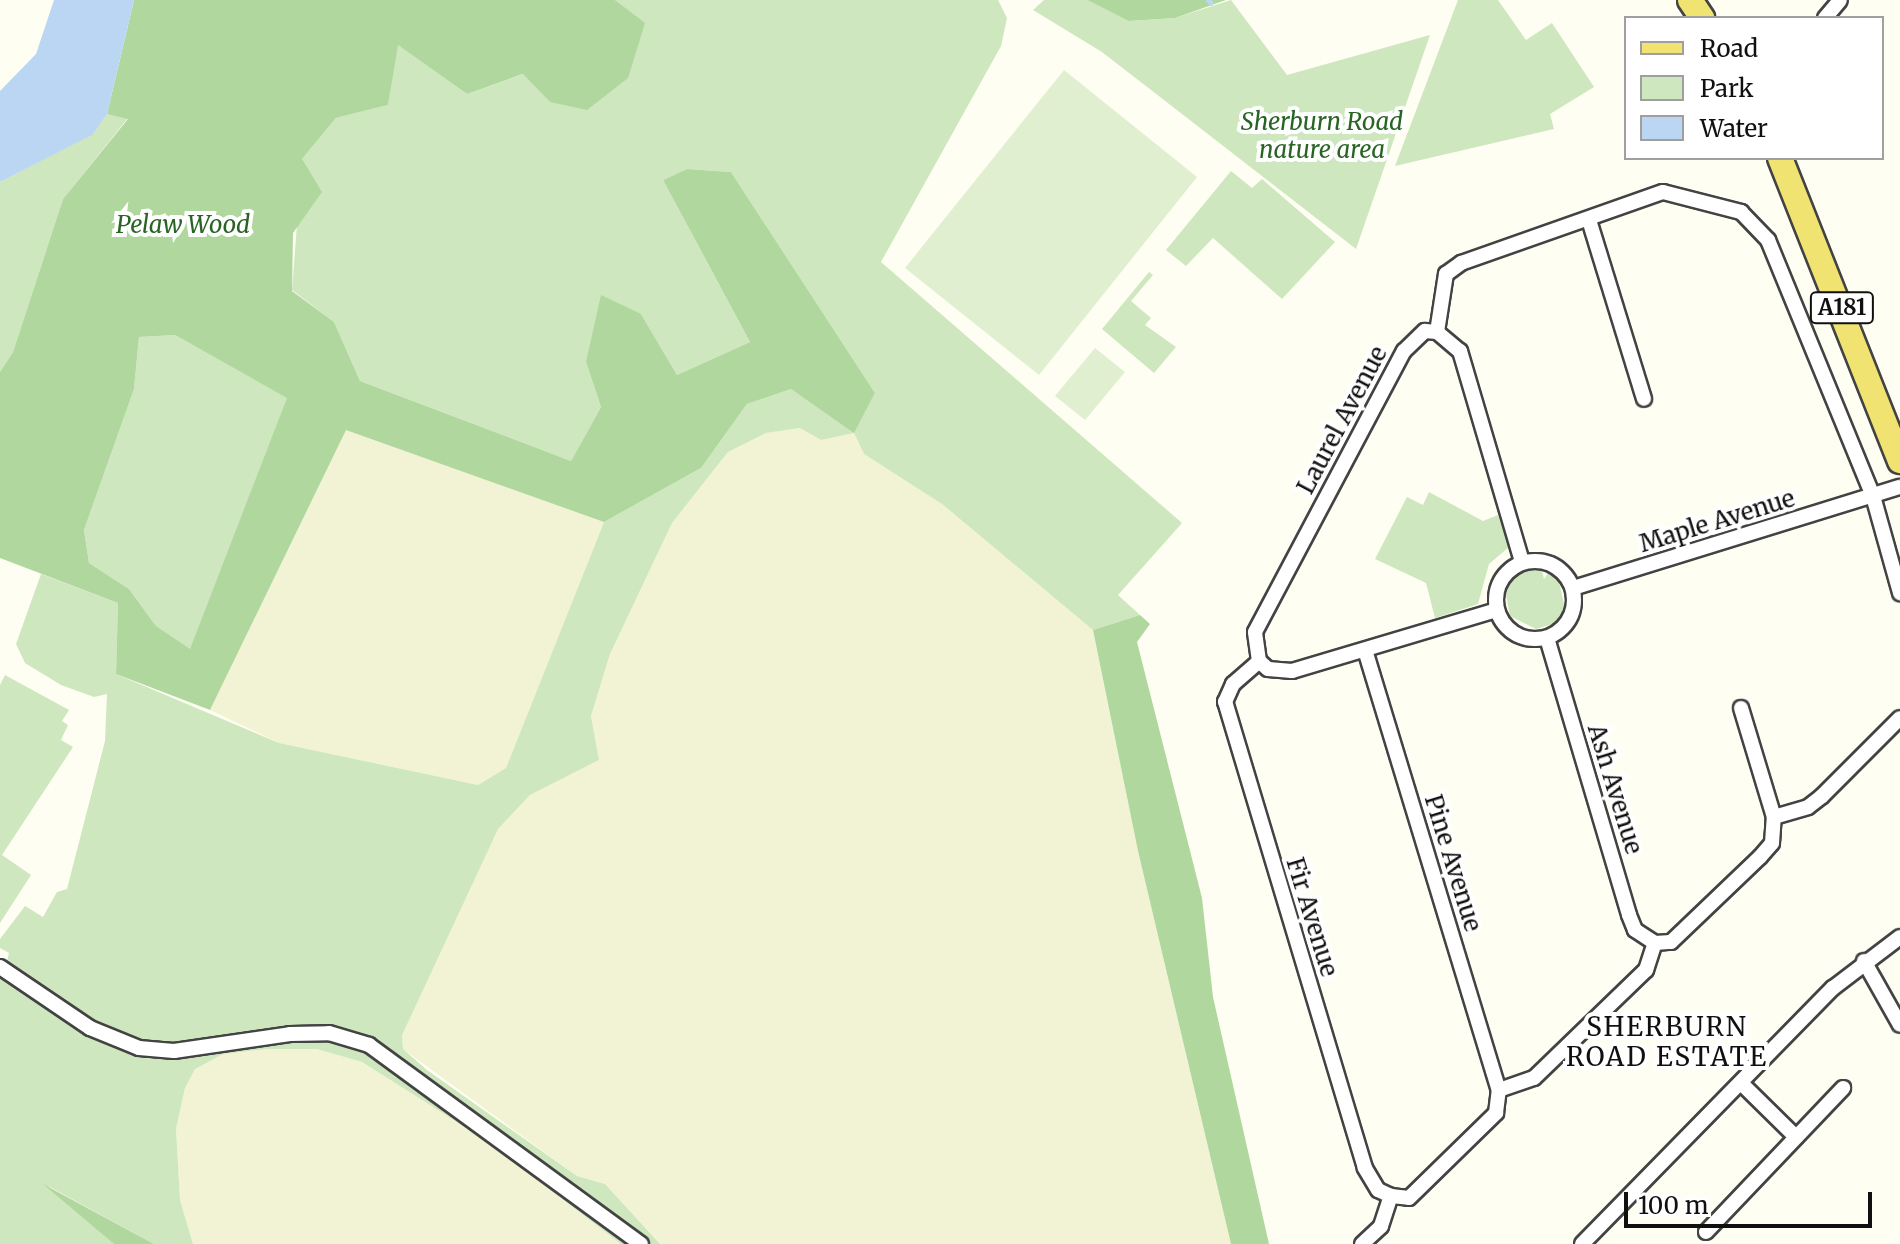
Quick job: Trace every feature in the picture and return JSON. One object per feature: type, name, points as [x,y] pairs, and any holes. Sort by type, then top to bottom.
[{"type":"main road","name":"A181","points":[[1781,160],[1896,436],[1900,461]]},
{"type":"street","points":[[1827,16],[1840,0]]},
{"type":"street","points":[[1522,562],[1460,351],[1437,332],[1446,274],[1461,263],[1673,192],[1741,212],[1768,240],[1873,496],[1900,593]]},
{"type":"street","points":[[1589,220],[1644,399]]},
{"type":"street","name":"Laurel Avenue","points":[[1256,656],[1255,632],[1404,351],[1425,331],[1437,332]]},
{"type":"street","name":"Maple Avenue","points":[[1573,588],[1900,487]]},
{"type":"street","points":[[1522,562],[1552,564],[1573,588],[1572,614],[1547,638],[1516,635],[1496,610],[1501,580],[1522,562]]},
{"type":"street","points":[[1256,656],[1268,669],[1292,671],[1496,610]]},
{"type":"street","name":"Ash Avenue","points":[[1547,638],[1629,915],[1635,930],[1655,943]]},
{"type":"street","name":"Pine Avenue","points":[[1365,650],[1499,1090]]},
{"type":"street","name":"Fir Avenue","points":[[1256,656],[1226,694],[1227,713],[1365,1168],[1378,1190],[1391,1196]]},
{"type":"street","points":[[1362,1244],[1381,1226],[1391,1196],[1409,1198],[1496,1113],[1499,1090],[1534,1078],[1646,970],[1655,943],[1671,942],[1772,843],[1774,817],[1741,708]]},
{"type":"street","points":[[1774,817],[1808,807],[1900,718]]},
{"type":"street","points":[[1591,1241],[1741,1083],[1864,961],[1900,937]]},
{"type":"street","points":[[1864,961],[1900,1025]]},
{"type":"street","points":[[0,967],[90,1028],[139,1048],[174,1051],[290,1034],[329,1033],[369,1045],[641,1244]]},
{"type":"street","points":[[1741,1083],[1796,1137]]},
{"type":"street","points":[[1706,1232],[1843,1088]]},
{"type":"green space","name":"Pelaw Wood","points":[[134,0],[615,0],[645,23],[628,78],[587,110],[550,102],[523,74],[467,94],[398,45],[388,105],[336,118],[302,159],[322,192],[293,233],[292,291],[334,322],[360,381],[571,461],[601,407],[586,362],[601,295],[641,314],[677,375],[750,342],[663,180],[687,169],[731,172],[875,393],[854,433],[791,389],[747,404],[701,468],[604,522],[346,430],[210,710],[116,674],[118,603],[0,558],[0,372],[13,352],[63,199],[128,119],[107,114]],"holes":[[[175,335],[287,398],[190,649],[156,626],[129,589],[89,563],[84,530],[134,389],[139,337]]]},
{"type":"green space","points":[[615,0],[998,0],[1007,18],[1001,46],[881,262],[1182,523],[1118,595],[1140,615],[1093,630],[942,504],[864,454],[854,433],[821,440],[800,428],[766,433],[728,452],[672,523],[610,654],[591,716],[599,760],[530,795],[498,829],[402,1035],[403,1049],[427,1070],[577,1176],[605,1184],[660,1244],[621,1244],[490,1143],[362,1062],[317,1049],[268,1049],[223,1054],[195,1069],[185,1088],[176,1129],[180,1200],[193,1244],[154,1244],[48,1186],[114,1244],[0,1244],[0,967],[5,969],[9,953],[0,948],[0,939],[25,906],[43,917],[57,892],[67,889],[105,741],[107,694],[94,697],[61,685],[25,663],[16,644],[41,574],[118,603],[116,674],[279,743],[478,785],[506,768],[604,522],[701,468],[747,404],[791,389],[854,432],[875,393],[731,172],[687,169],[663,180],[750,342],[677,375],[641,314],[586,362],[601,407],[571,461],[360,381],[334,322],[292,290],[302,159],[336,118],[388,105],[397,44],[467,94],[524,74],[550,102],[645,24]]},
{"type":"green space","name":"Sherburn Road nature area","points":[[1044,0],[1087,0],[1130,21],[1175,18],[1231,0],[1287,75],[1430,35],[1356,249],[1102,52],[1033,10]]},
{"type":"green space","points":[[1087,0],[1226,0],[1175,18],[1129,21]]},
{"type":"green space","points":[[1458,0],[1498,0],[1526,40],[1552,23],[1594,87],[1550,114],[1554,129],[1395,166]]},
{"type":"green space","points":[[1064,70],[1197,177],[1039,375],[905,268]]},
{"type":"green space","points":[[107,114],[128,118],[63,199],[13,352],[0,372],[0,182],[91,135]]},
{"type":"green space","points":[[1231,171],[1252,188],[1262,179],[1335,242],[1282,299],[1213,238],[1186,266],[1166,250]]},
{"type":"green space","points":[[1149,272],[1153,275],[1131,301],[1151,318],[1145,325],[1176,347],[1154,373],[1102,329]]},
{"type":"green space","points":[[175,335],[288,398],[190,650],[156,626],[129,589],[89,563],[84,530],[134,389],[139,337]]},
{"type":"green space","points":[[1095,348],[1125,372],[1085,420],[1055,396]]},
{"type":"green space","points":[[800,428],[821,440],[854,433],[864,454],[942,504],[1093,630],[1138,851],[1231,1244],[660,1244],[605,1184],[577,1176],[403,1049],[402,1035],[431,964],[498,829],[530,795],[599,760],[591,716],[610,654],[672,523],[728,452],[766,433]]},
{"type":"green space","points":[[346,429],[604,522],[506,768],[478,785],[279,743],[210,710]]},
{"type":"green space","points":[[1429,492],[1483,521],[1498,515],[1509,547],[1489,564],[1478,604],[1435,618],[1426,583],[1375,559],[1407,497],[1423,505]]},
{"type":"green space","points":[[1541,567],[1544,579],[1549,572],[1558,577],[1565,609],[1553,624],[1536,629],[1510,616],[1505,589],[1518,571]]},
{"type":"green space","points":[[1140,615],[1150,624],[1137,642],[1202,898],[1213,997],[1269,1244],[1231,1244],[1138,851],[1093,630]]},
{"type":"green space","points":[[5,675],[69,710],[62,721],[68,725],[61,740],[73,747],[2,855],[31,875],[0,923],[0,685]]},
{"type":"green space","points":[[268,1049],[317,1049],[362,1062],[490,1143],[621,1244],[193,1244],[180,1200],[176,1129],[185,1088],[194,1069],[223,1054]]},
{"type":"green space","points":[[43,1184],[154,1244],[114,1244]]},
{"type":"water","points":[[54,0],[134,0],[107,114],[92,135],[0,182],[0,91],[36,54]]},
{"type":"waterway","points":[[1208,0],[1211,3]]},
{"type":"district","name":"SHERBURN ROAD ESTATE","points":[[1667,1042]]}]
